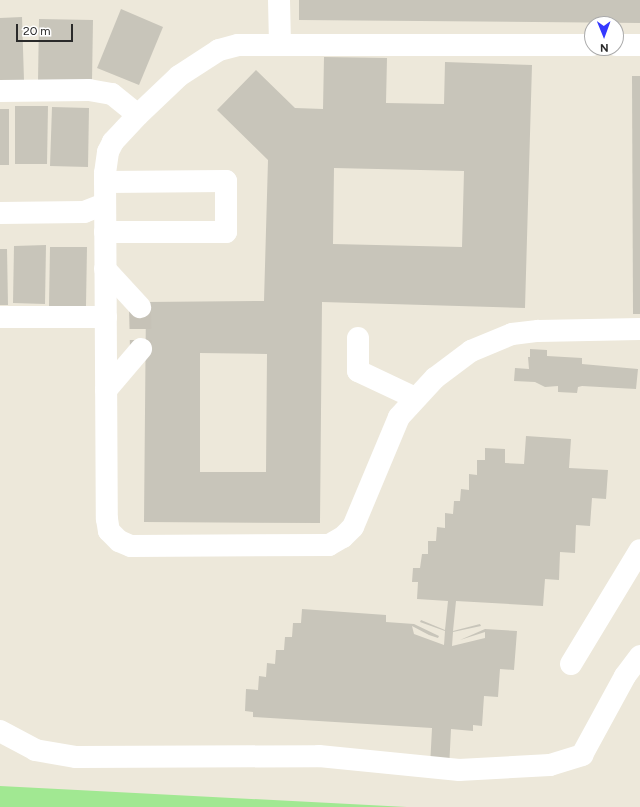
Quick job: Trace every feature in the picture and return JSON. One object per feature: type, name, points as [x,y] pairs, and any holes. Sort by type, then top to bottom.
[{"type":"lane","points":[[279,0],[280,44]]},
{"type":"lane","points":[[584,45],[238,45],[219,50],[179,76],[138,114],[113,142],[108,152],[105,182],[107,519],[109,531],[119,541],[131,546],[329,545],[343,538],[353,527],[400,417],[415,398],[435,378],[471,351],[512,334],[538,331],[640,329]]},
{"type":"lane","points":[[624,45],[640,45]]},
{"type":"lane","points":[[0,91],[96,91],[112,94],[138,114]]},
{"type":"lane","points":[[105,182],[226,181],[226,232],[105,232]]},
{"type":"lane","points":[[0,199],[84,198],[105,204]]},
{"type":"lane","points":[[0,213],[84,212],[105,204]]},
{"type":"lane","points":[[105,269],[140,307]]},
{"type":"lane","points":[[0,317],[106,317]]},
{"type":"lane","points":[[358,338],[358,371],[415,398]]},
{"type":"lane","points":[[106,390],[140,349]]},
{"type":"lane","points":[[571,664],[640,550]]},
{"type":"lane","points":[[0,731],[35,750],[76,757],[319,756],[460,770],[550,765],[582,755],[625,676],[640,656]]},
{"type":"green space","points":[[0,786],[407,807],[0,807]]},
{"type":"building","points":[[299,0],[640,0],[640,23],[624,23],[624,16],[584,16],[584,23],[299,20]]},
{"type":"building","points":[[121,9],[163,27],[139,85],[97,68]]},
{"type":"building","points":[[22,17],[24,81],[0,81],[0,18]]},
{"type":"building","points":[[39,19],[93,20],[92,81],[38,81]]},
{"type":"building","points":[[324,57],[387,58],[386,103],[444,104],[445,62],[532,65],[525,308],[322,302],[320,523],[144,522],[146,302],[264,301],[268,160],[217,110],[256,70],[295,108],[323,109]],"holes":[[[334,168],[464,171],[462,247],[333,244]],[[200,353],[267,354],[266,472],[200,472]]]},
{"type":"building","points":[[632,76],[640,76],[640,314],[633,314]]},
{"type":"building","points":[[15,106],[48,106],[47,164],[15,164]]},
{"type":"building","points":[[52,107],[89,108],[88,167],[50,166]]},
{"type":"building","points":[[0,109],[9,109],[9,165],[0,165]]},
{"type":"building","points":[[46,245],[45,304],[13,303],[14,246]]},
{"type":"building","points":[[50,247],[87,247],[86,306],[49,306]]},
{"type":"building","points":[[0,249],[7,249],[8,305],[0,305]]},
{"type":"building","points":[[530,349],[547,350],[547,356],[582,358],[582,364],[638,369],[636,389],[582,386],[578,387],[577,393],[558,392],[558,386],[545,387],[535,382],[514,381],[515,368],[529,369],[528,357],[530,357]]},
{"type":"building","points":[[526,436],[571,439],[569,468],[608,470],[606,499],[592,498],[590,526],[576,525],[575,553],[560,552],[559,580],[545,579],[543,606],[456,601],[453,631],[480,624],[481,626],[453,632],[452,646],[485,638],[485,632],[460,640],[485,629],[517,631],[514,670],[500,669],[498,697],[484,696],[482,726],[473,725],[473,731],[451,729],[449,769],[430,767],[432,728],[253,717],[253,712],[245,711],[246,689],[258,690],[259,676],[266,677],[267,663],[275,664],[276,650],[284,650],[285,637],[292,637],[293,623],[301,623],[302,609],[386,615],[386,622],[414,624],[439,636],[438,638],[429,635],[412,626],[414,634],[444,645],[445,631],[420,622],[421,620],[445,630],[448,601],[417,599],[418,582],[412,582],[413,568],[420,568],[422,554],[428,554],[428,541],[436,541],[437,527],[445,528],[445,513],[453,514],[454,501],[460,501],[461,489],[469,490],[469,474],[477,475],[477,460],[485,460],[485,448],[505,449],[505,463],[524,464]]},
{"type":"tunnel","points":[[140,307],[141,349]]}]
